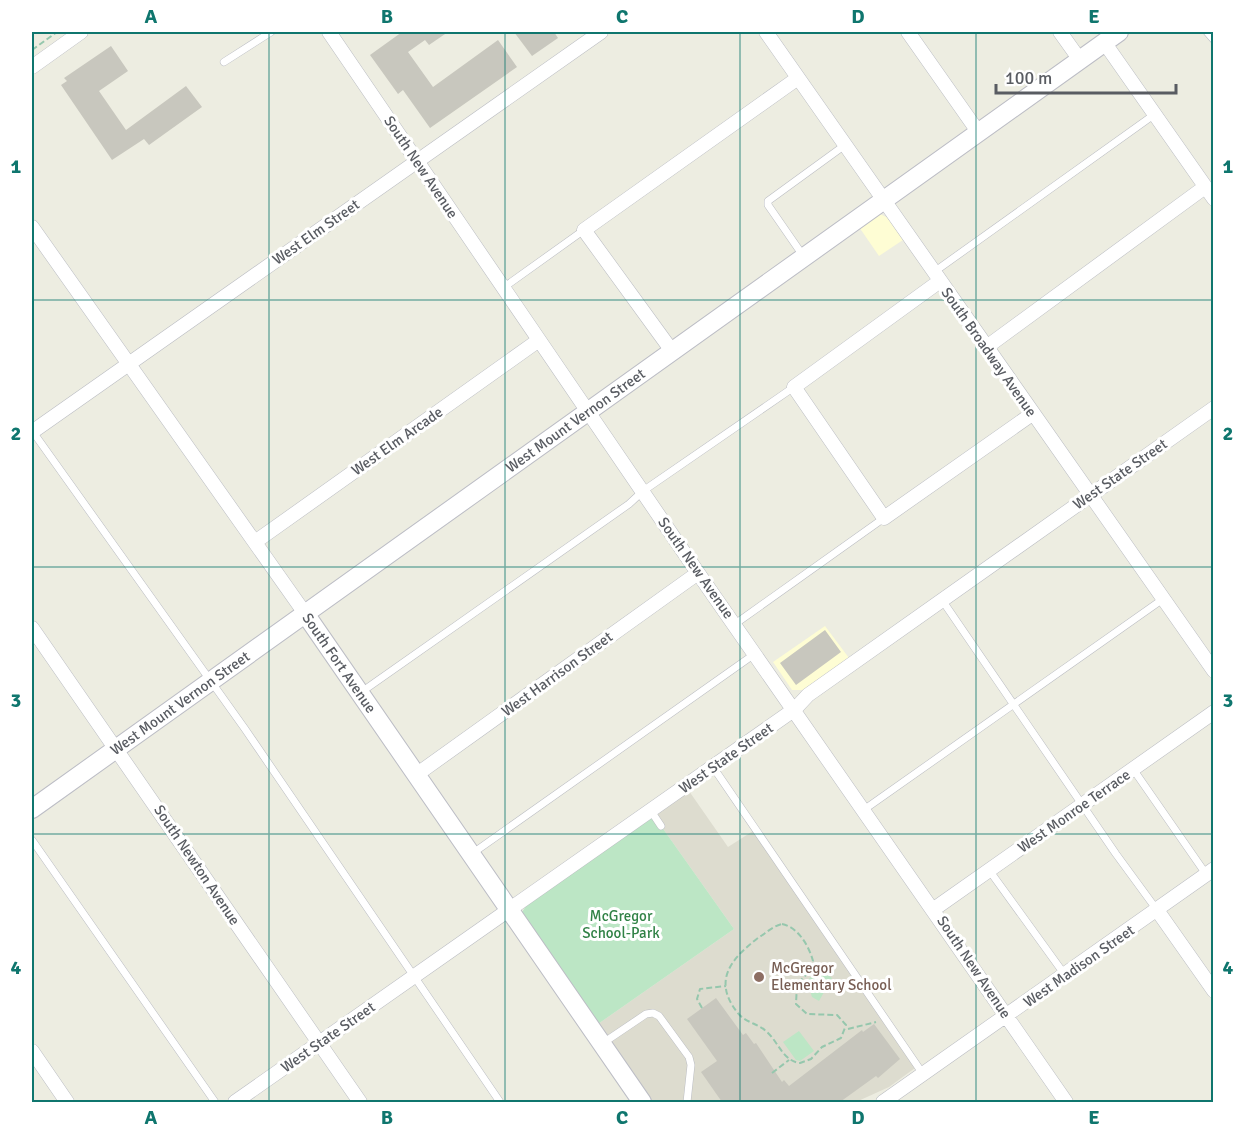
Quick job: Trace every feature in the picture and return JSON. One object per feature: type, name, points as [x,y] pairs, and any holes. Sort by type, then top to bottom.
[{"type":"street","points":[[32,67],[81,32]]},
{"type":"street","name":"South New Avenue","points":[[329,32],[698,573],[865,809],[1066,1102]]},
{"type":"street","name":"West Elm Street","points":[[32,432],[601,32]]},
{"type":"street","points":[[908,32],[979,133]]},
{"type":"street","points":[[1060,32],[1080,60]]},
{"type":"street","name":"South Broadway Avenue","points":[[772,34],[798,78],[1214,671]]},
{"type":"street","points":[[1112,37],[1155,114],[1214,199]]},
{"type":"street","name":"West Mount Vernon Street","points":[[32,809],[304,612],[1112,37]]},
{"type":"street","points":[[672,351],[584,230],[798,78]]},
{"type":"street","points":[[988,346],[1205,187]]},
{"type":"street","name":"South Fort Avenue","points":[[32,227],[304,612],[642,1102]]},
{"type":"street","points":[[937,277],[794,387],[884,518],[1032,414]]},
{"type":"street","name":"West Elm Arcade","points":[[255,542],[538,340]]},
{"type":"street","name":"West State Street","points":[[235,1102],[795,709],[808,695],[1214,408]]},
{"type":"street","name":"West Harrison Street","points":[[416,775],[698,573]]},
{"type":"street","name":"South Newton Avenue","points":[[32,628],[360,1102]]},
{"type":"street","points":[[1202,654],[1214,646]]},
{"type":"street","name":"West Monroe Terrace","points":[[934,909],[1214,712]]},
{"type":"street","name":"West Madison Street","points":[[892,1100],[923,1074],[1210,872]]},
{"type":"street","points":[[1157,910],[1212,987]]},
{"type":"street","points":[[32,1051],[67,1102]]},
{"type":"lane","points":[[224,62],[271,32]]},
{"type":"lane","points":[[1207,32],[1214,40]]},
{"type":"lane","points":[[937,277],[1155,114]]},
{"type":"lane","points":[[804,257],[768,206],[768,201],[846,145]]},
{"type":"lane","points":[[503,288],[584,230]]},
{"type":"lane","points":[[360,693],[629,504],[643,490],[794,387]]},
{"type":"lane","points":[[32,432],[105,529],[500,1102]]},
{"type":"lane","points":[[735,624],[884,518]]},
{"type":"lane","points":[[865,809],[1163,599]]},
{"type":"lane","points":[[942,600],[1157,910]]},
{"type":"lane","points":[[471,855],[756,653]]},
{"type":"lane","points":[[713,767],[923,1074]]},
{"type":"lane","points":[[1133,769],[1210,872]]},
{"type":"lane","points":[[651,811],[661,826]]},
{"type":"lane","points":[[32,840],[215,1102]]},
{"type":"lane","points":[[989,870],[1066,975]]},
{"type":"lane","points":[[602,1044],[646,1014],[653,1013],[659,1016],[689,1056],[691,1065],[687,1102]]},
{"type":"path","points":[[32,50],[57,32]]},
{"type":"path","points":[[788,925],[806,945],[813,961],[812,969],[796,984],[794,994],[796,1004],[804,1012],[812,1015],[837,1015],[845,1022],[846,1029],[841,1038],[819,1049],[807,1062],[794,1063],[789,1060],[766,1031],[743,1019],[731,1003],[726,986],[729,968],[736,955],[776,926],[788,925]]},
{"type":"path","points":[[702,1008],[697,999],[700,989],[726,986]]},
{"type":"path","points":[[846,1029],[874,1021],[882,1031]]},
{"type":"path","points":[[772,1072],[789,1060]]},
{"type":"shaded area","points":[[880,214],[888,218],[903,240],[879,256],[859,227]]},
{"type":"shaded area","points":[[825,626],[849,658],[803,690],[792,690],[773,662]]},
{"type":"shaded area","name":"McGregor Elementary School","points":[[689,791],[728,847],[753,831],[915,1068],[889,1087],[856,1102],[652,1102],[598,1024],[734,929],[654,816]]},
{"type":"green space","name":"McGregor School-Park","points":[[654,816],[734,929],[598,1024],[522,912],[526,906]]},
{"type":"green space","points":[[819,968],[832,978],[819,1001],[812,997],[807,981]]},
{"type":"green space","points":[[799,1031],[814,1051],[800,1061],[796,1060],[783,1042]]},
{"type":"building","points":[[402,32],[448,32],[429,45],[425,40],[408,52],[433,87],[498,40],[517,67],[430,128],[403,90],[398,94],[370,55]]},
{"type":"building","points":[[514,32],[554,32],[558,38],[532,56]]},
{"type":"building","points":[[111,46],[128,71],[99,91],[126,130],[186,86],[202,107],[149,145],[144,139],[112,160],[61,85],[67,81],[64,78]]},
{"type":"building","points":[[825,630],[841,652],[796,685],[780,663]]},
{"type":"building","points":[[716,998],[743,1035],[746,1033],[754,1044],[756,1043],[782,1082],[784,1080],[789,1086],[862,1030],[863,1032],[874,1024],[900,1059],[878,1078],[876,1076],[840,1102],[722,1102],[701,1072],[717,1061],[687,1019]]},
{"type":"place","name":"McGregor Elementary School","points":[[759,977]]}]
